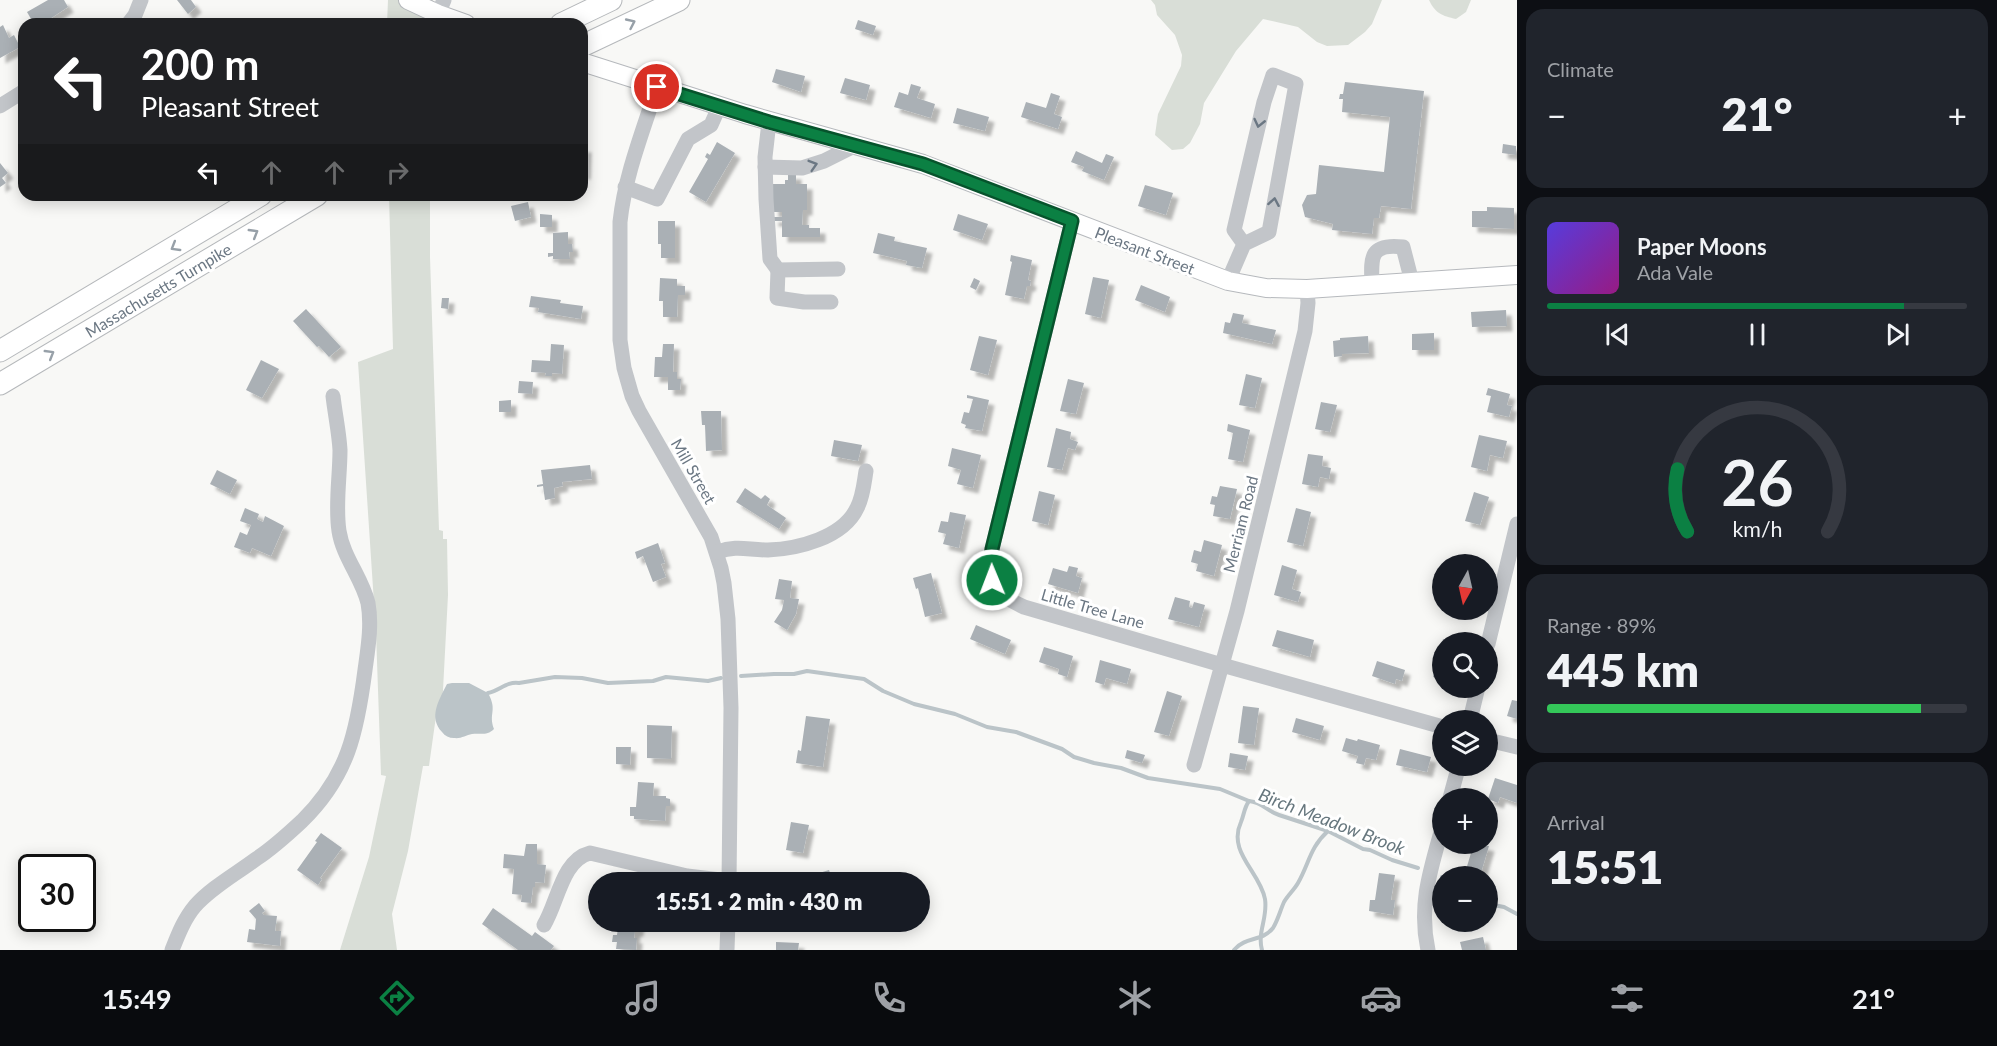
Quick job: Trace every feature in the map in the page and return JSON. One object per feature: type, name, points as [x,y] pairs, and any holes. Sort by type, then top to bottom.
[{"type":"highway","points":[[574,18],[611,0]]},
{"type":"highway","points":[[588,43],[679,0]]},
{"type":"highway","name":"Massachusetts Turnpike","points":[[0,351],[251,201]]},
{"type":"highway","name":"Massachusetts Turnpike","points":[[0,384],[307,201]]},
{"type":"main road","points":[[408,0],[441,7],[455,18]]},
{"type":"main road","name":"Pleasant Street","points":[[588,64],[719,107],[944,172],[1228,281],[1266,288],[1307,289],[1517,275]]},
{"type":"street","points":[[133,18],[141,0]]},
{"type":"street","points":[[1228,281],[1244,244],[1269,232],[1296,84],[1273,75],[1264,102],[1234,230],[1244,244]]},
{"type":"street","name":"Mill Street","points":[[657,87],[625,187],[620,222],[620,340],[624,368],[632,396],[711,537],[722,567],[726,599],[730,689],[729,872]]},
{"type":"street","points":[[0,105],[18,94]]},
{"type":"street","points":[[625,187],[657,199],[688,139],[711,125],[719,107]]},
{"type":"street","points":[[769,122],[765,167],[770,260],[778,270],[777,298],[804,302],[831,302]]},
{"type":"street","points":[[765,167],[802,168],[824,161],[856,146]]},
{"type":"street","name":"Little Tree Lane","points":[[1072,221],[992,549],[990,570],[992,580],[1005,597],[1024,607],[1432,724]]},
{"type":"street","points":[[1372,285],[1371,261],[1375,253],[1388,245],[1403,247],[1412,282]]},
{"type":"street","points":[[778,270],[838,269]]},
{"type":"street","name":"Merriam Road","points":[[1194,765],[1237,611],[1305,331],[1307,289]]},
{"type":"street","points":[[172,950],[188,916],[196,905],[275,846],[319,802],[341,770],[354,736],[370,621],[363,585],[339,532],[340,448],[333,396]]},
{"type":"street","points":[[717,552],[737,547],[758,550],[783,548],[800,545],[827,535],[839,528],[854,513],[861,497],[866,471]]},
{"type":"street","points":[[1491,632],[1517,524]]},
{"type":"street","points":[[1498,742],[1517,747]]},
{"type":"street","points":[[544,925],[571,865],[577,859],[590,854],[669,872]]},
{"type":"street","points":[[1428,950],[1424,931],[1424,900],[1436,854]]},
{"type":"street","points":[[727,950],[728,932]]},
{"type":"shaded area","points":[[388,0],[433,0],[432,18],[387,18]]},
{"type":"shaded area","points":[[1151,0],[1382,0],[1372,24],[1348,45],[1327,46],[1317,42],[1298,27],[1263,19],[1236,51],[1204,103],[1200,124],[1190,143],[1183,149],[1172,150],[1155,135],[1158,114],[1181,66],[1182,55],[1175,35],[1157,15],[1155,5]]},
{"type":"shaded area","points":[[1429,0],[1471,0],[1466,12],[1456,19],[1440,13]]},
{"type":"shaded area","points":[[389,201],[430,201],[439,530],[443,531],[443,539],[447,539],[448,595],[442,709],[437,709],[429,766],[423,766],[408,851],[392,914],[397,950],[340,950],[369,857],[386,776],[381,775],[376,633],[358,362],[393,349]]},
{"type":"shaded area","points":[[469,683],[488,693],[493,708],[494,729],[486,733],[457,738],[443,733],[436,720],[436,708],[447,684]]},
{"type":"building","points":[[48,0],[64,0],[68,7],[51,18],[30,18],[27,12]]},
{"type":"building","points":[[177,0],[191,0],[196,7],[188,14]]},
{"type":"building","points":[[858,20],[876,26],[873,35],[855,29]]},
{"type":"building","points":[[3,25],[9,38],[14,35],[18,48],[0,58],[0,27]]},
{"type":"building","points":[[776,69],[805,76],[801,92],[772,82]]},
{"type":"building","points":[[845,78],[870,85],[866,100],[840,93]]},
{"type":"building","points":[[1345,82],[1424,91],[1411,209],[1381,206],[1379,218],[1374,218],[1372,234],[1332,230],[1333,224],[1305,217],[1302,205],[1307,195],[1316,194],[1319,165],[1384,172],[1390,117],[1342,112],[1343,99],[1339,99],[1340,94],[1343,94]]},
{"type":"building","points":[[911,84],[921,87],[917,98],[935,104],[931,118],[894,107],[899,92],[908,95]]},
{"type":"building","points":[[1051,93],[1060,96],[1054,114],[1062,117],[1058,129],[1021,117],[1026,102],[1046,108]]},
{"type":"building","points":[[957,108],[989,117],[985,131],[953,123]]},
{"type":"building","points":[[717,142],[735,153],[706,202],[689,192],[708,159],[705,157],[707,153],[710,155]]},
{"type":"building","points":[[1503,144],[1516,146],[1516,155],[1502,153]]},
{"type":"building","points":[[1076,151],[1102,163],[1106,154],[1114,157],[1104,180],[1082,171],[1084,167],[1071,162]]},
{"type":"building","points":[[0,163],[8,173],[2,178],[6,183],[0,187]]},
{"type":"building","points":[[788,174],[796,174],[796,184],[807,184],[807,210],[803,210],[802,225],[809,225],[809,228],[820,228],[820,237],[782,237],[782,221],[773,221],[773,217],[782,217],[782,212],[773,212],[773,184],[785,184]]},
{"type":"building","points":[[1145,185],[1173,193],[1166,215],[1138,206]]},
{"type":"building","points":[[528,202],[531,217],[515,221],[511,206]]},
{"type":"building","points":[[1487,207],[1514,208],[1514,229],[1472,227],[1472,211],[1487,211]]},
{"type":"building","points":[[540,214],[552,215],[552,227],[540,227]]},
{"type":"building","points":[[958,214],[988,224],[982,240],[953,230]]},
{"type":"building","points":[[658,221],[675,221],[675,258],[661,258],[661,244],[658,244]]},
{"type":"building","points":[[568,232],[568,244],[572,244],[573,252],[569,252],[570,259],[548,257],[548,253],[553,253],[553,233]]},
{"type":"building","points":[[878,233],[895,237],[894,241],[927,248],[922,268],[906,265],[907,261],[873,253]]},
{"type":"building","points":[[1011,255],[1032,260],[1028,280],[1031,281],[1030,286],[1027,286],[1024,299],[1005,295],[1012,262],[1010,261]]},
{"type":"building","points":[[1093,277],[1109,280],[1101,318],[1085,314]]},
{"type":"building","points":[[660,278],[677,279],[677,286],[685,286],[685,295],[678,295],[677,317],[663,317],[663,301],[659,301]]},
{"type":"building","points":[[974,278],[980,281],[976,290],[970,287]]},
{"type":"building","points":[[1141,285],[1170,297],[1165,312],[1135,300]]},
{"type":"building","points":[[531,296],[583,306],[581,319],[538,312],[539,308],[529,307]]},
{"type":"building","points":[[442,298],[449,298],[448,309],[441,308]]},
{"type":"building","points":[[306,309],[341,347],[329,357],[293,321]]},
{"type":"building","points":[[1506,310],[1507,326],[1472,327],[1471,312]]},
{"type":"building","points":[[1233,313],[1244,315],[1242,323],[1276,330],[1272,344],[1223,333],[1225,322],[1230,323]]},
{"type":"building","points":[[1434,333],[1434,350],[1412,350],[1412,334]]},
{"type":"building","points":[[979,336],[997,340],[988,375],[970,370]]},
{"type":"building","points":[[1368,336],[1369,353],[1342,354],[1342,356],[1334,357],[1333,341],[1340,340],[1340,338]]},
{"type":"building","points":[[551,344],[564,345],[562,374],[552,373],[552,376],[545,376],[546,373],[531,372],[532,360],[550,361]]},
{"type":"building","points":[[663,344],[674,344],[673,372],[677,372],[677,379],[681,379],[680,390],[668,390],[668,377],[654,377],[655,357],[662,357]]},
{"type":"building","points":[[261,360],[279,369],[262,398],[246,390]]},
{"type":"building","points":[[1246,374],[1262,378],[1255,408],[1239,405]]},
{"type":"building","points":[[1068,379],[1084,383],[1076,414],[1060,411]]},
{"type":"building","points":[[519,381],[533,382],[532,394],[518,393]]},
{"type":"building","points":[[1488,388],[1510,394],[1507,405],[1512,406],[1509,417],[1487,412],[1491,396],[1486,395]]},
{"type":"building","points":[[967,395],[989,400],[982,431],[965,428],[966,425],[961,423],[964,412],[969,413],[973,399],[967,398]]},
{"type":"building","points":[[511,400],[511,412],[499,412],[499,401]]},
{"type":"building","points":[[1321,402],[1337,405],[1330,432],[1315,429]]},
{"type":"building","points":[[701,411],[721,411],[722,450],[706,451],[705,425],[702,425]]},
{"type":"building","points":[[1228,424],[1250,430],[1243,462],[1228,459],[1233,433],[1227,431]]},
{"type":"building","points":[[1056,428],[1071,432],[1070,439],[1078,442],[1075,450],[1068,448],[1062,470],[1047,467]]},
{"type":"building","points":[[1479,435],[1507,441],[1503,458],[1490,455],[1487,471],[1471,467]]},
{"type":"building","points":[[834,440],[862,445],[858,461],[831,456]]},
{"type":"building","points":[[952,448],[981,455],[973,488],[957,484],[961,470],[948,466]]},
{"type":"building","points":[[1308,454],[1323,456],[1322,466],[1331,468],[1329,479],[1320,477],[1318,487],[1302,484]]},
{"type":"building","points":[[590,465],[592,479],[562,482],[563,486],[554,488],[555,498],[545,500],[543,486],[537,487],[543,484],[541,470]]},
{"type":"building","points":[[217,470],[237,480],[230,494],[210,484]]},
{"type":"building","points":[[1220,486],[1237,489],[1230,519],[1213,516],[1215,505],[1210,504],[1212,496],[1217,497]]},
{"type":"building","points":[[745,488],[761,499],[765,495],[770,499],[767,505],[786,518],[779,529],[736,502]]},
{"type":"building","points":[[1039,491],[1055,495],[1048,525],[1032,521]]},
{"type":"building","points":[[1474,492],[1489,497],[1480,525],[1465,521]]},
{"type":"building","points":[[245,508],[259,514],[257,519],[263,522],[265,516],[284,526],[271,556],[252,548],[250,553],[234,547],[240,532],[247,535],[251,525],[240,521]]},
{"type":"building","points":[[1296,508],[1311,512],[1303,546],[1287,542]]},
{"type":"building","points":[[950,512],[966,515],[959,548],[943,544],[946,534],[938,532],[941,521],[948,522]]},
{"type":"building","points":[[1204,540],[1222,545],[1214,576],[1196,571],[1198,564],[1191,562],[1194,550],[1201,552]]},
{"type":"building","points":[[658,543],[665,563],[661,564],[666,577],[653,582],[643,556],[637,559],[635,552]]},
{"type":"building","points":[[1282,565],[1297,570],[1292,589],[1301,592],[1298,602],[1274,595]]},
{"type":"building","points":[[1069,566],[1078,568],[1076,576],[1082,578],[1078,593],[1048,584],[1053,568],[1067,572]]},
{"type":"building","points":[[931,573],[942,613],[925,617],[918,588],[916,589],[913,578]]},
{"type":"building","points":[[779,579],[792,581],[790,598],[799,599],[796,614],[787,630],[774,622],[782,610],[784,600],[775,599]]},
{"type":"building","points":[[1175,597],[1190,601],[1189,607],[1192,608],[1194,602],[1205,605],[1199,627],[1168,619]]},
{"type":"building","points":[[976,625],[1011,640],[1005,654],[970,639]]},
{"type":"building","points":[[1277,630],[1314,640],[1310,657],[1272,646]]},
{"type":"building","points":[[1044,647],[1073,656],[1067,677],[1058,674],[1059,669],[1039,662]]},
{"type":"building","points":[[1100,660],[1131,669],[1127,684],[1106,678],[1104,685],[1095,682]]},
{"type":"building","points":[[1377,661],[1405,670],[1402,681],[1396,679],[1395,684],[1372,676]]},
{"type":"building","points":[[1167,691],[1182,696],[1169,736],[1154,732]]},
{"type":"building","points":[[1512,700],[1517,701],[1517,719],[1507,716]]},
{"type":"building","points":[[1243,706],[1259,708],[1254,745],[1238,743]]},
{"type":"building","points":[[806,716],[830,719],[823,767],[796,763],[798,750],[801,751]]},
{"type":"building","points":[[1296,718],[1324,726],[1320,740],[1292,732]]},
{"type":"building","points":[[647,725],[672,726],[671,759],[647,758]]},
{"type":"building","points":[[1346,738],[1380,745],[1376,760],[1366,758],[1364,765],[1356,763],[1358,756],[1342,751]]},
{"type":"building","points":[[616,747],[631,747],[630,765],[616,764]]},
{"type":"building","points":[[1400,749],[1431,757],[1427,772],[1396,765]]},
{"type":"building","points":[[1127,750],[1145,755],[1142,763],[1125,758]]},
{"type":"building","points":[[1230,753],[1248,756],[1245,770],[1228,767]]},
{"type":"building","points":[[1495,778],[1517,785],[1517,803],[1500,797],[1498,803],[1498,788],[1492,788]]},
{"type":"building","points":[[638,782],[654,783],[653,796],[666,796],[670,799],[670,806],[666,806],[665,821],[634,819],[634,816],[630,816],[630,807],[636,807]]},
{"type":"building","points":[[791,822],[809,825],[803,853],[786,850]]},
{"type":"building","points":[[321,833],[342,848],[320,878],[322,879],[318,885],[297,870]]},
{"type":"building","points":[[526,844],[537,844],[537,864],[546,865],[544,883],[535,882],[531,903],[521,902],[522,895],[512,894],[514,869],[503,868],[504,854],[524,856]]},
{"type":"building","points":[[1471,854],[1487,854],[1483,866],[1467,866]]},
{"type":"building","points":[[1379,873],[1395,875],[1391,900],[1395,900],[1393,915],[1369,911],[1370,900],[1375,900]]},
{"type":"building","points":[[259,903],[265,911],[262,913],[264,915],[277,916],[275,931],[281,931],[280,946],[247,942],[249,929],[255,930],[256,919],[249,911]]},
{"type":"building","points":[[493,908],[532,936],[535,932],[554,946],[551,950],[518,950],[482,924]]},
{"type":"building","points":[[617,932],[635,932],[636,950],[616,949],[617,942],[612,942],[613,935],[617,935]]},
{"type":"building","points":[[1483,937],[1486,950],[1462,950],[1460,942]]},
{"type":"building","points":[[776,942],[799,943],[798,950],[776,950]]},
{"type":"waterway","points":[[741,676],[794,674],[807,671],[864,679],[883,691],[914,704],[955,714],[987,727],[1016,732],[1062,749],[1074,757],[1121,768],[1148,778],[1220,789],[1249,801]]},
{"type":"waterway","points":[[488,693],[511,683],[555,677],[582,678],[608,683],[653,681],[666,677],[708,681],[721,678]]},
{"type":"waterway","name":"Birch Meadow Brook","points":[[1262,950],[1265,899],[1238,843],[1238,833],[1249,801],[1279,815],[1328,831],[1363,849],[1418,868]]},
{"type":"waterway","points":[[1234,950],[1273,928],[1284,902],[1298,883],[1313,849],[1328,831]]},
{"type":"waterway","name":"Birch Meadow Brook","points":[[1498,906],[1517,914]]},
{"type":"route","points":[[657,87],[769,122],[923,164],[1072,221],[992,549],[990,570],[992,580]]}]
